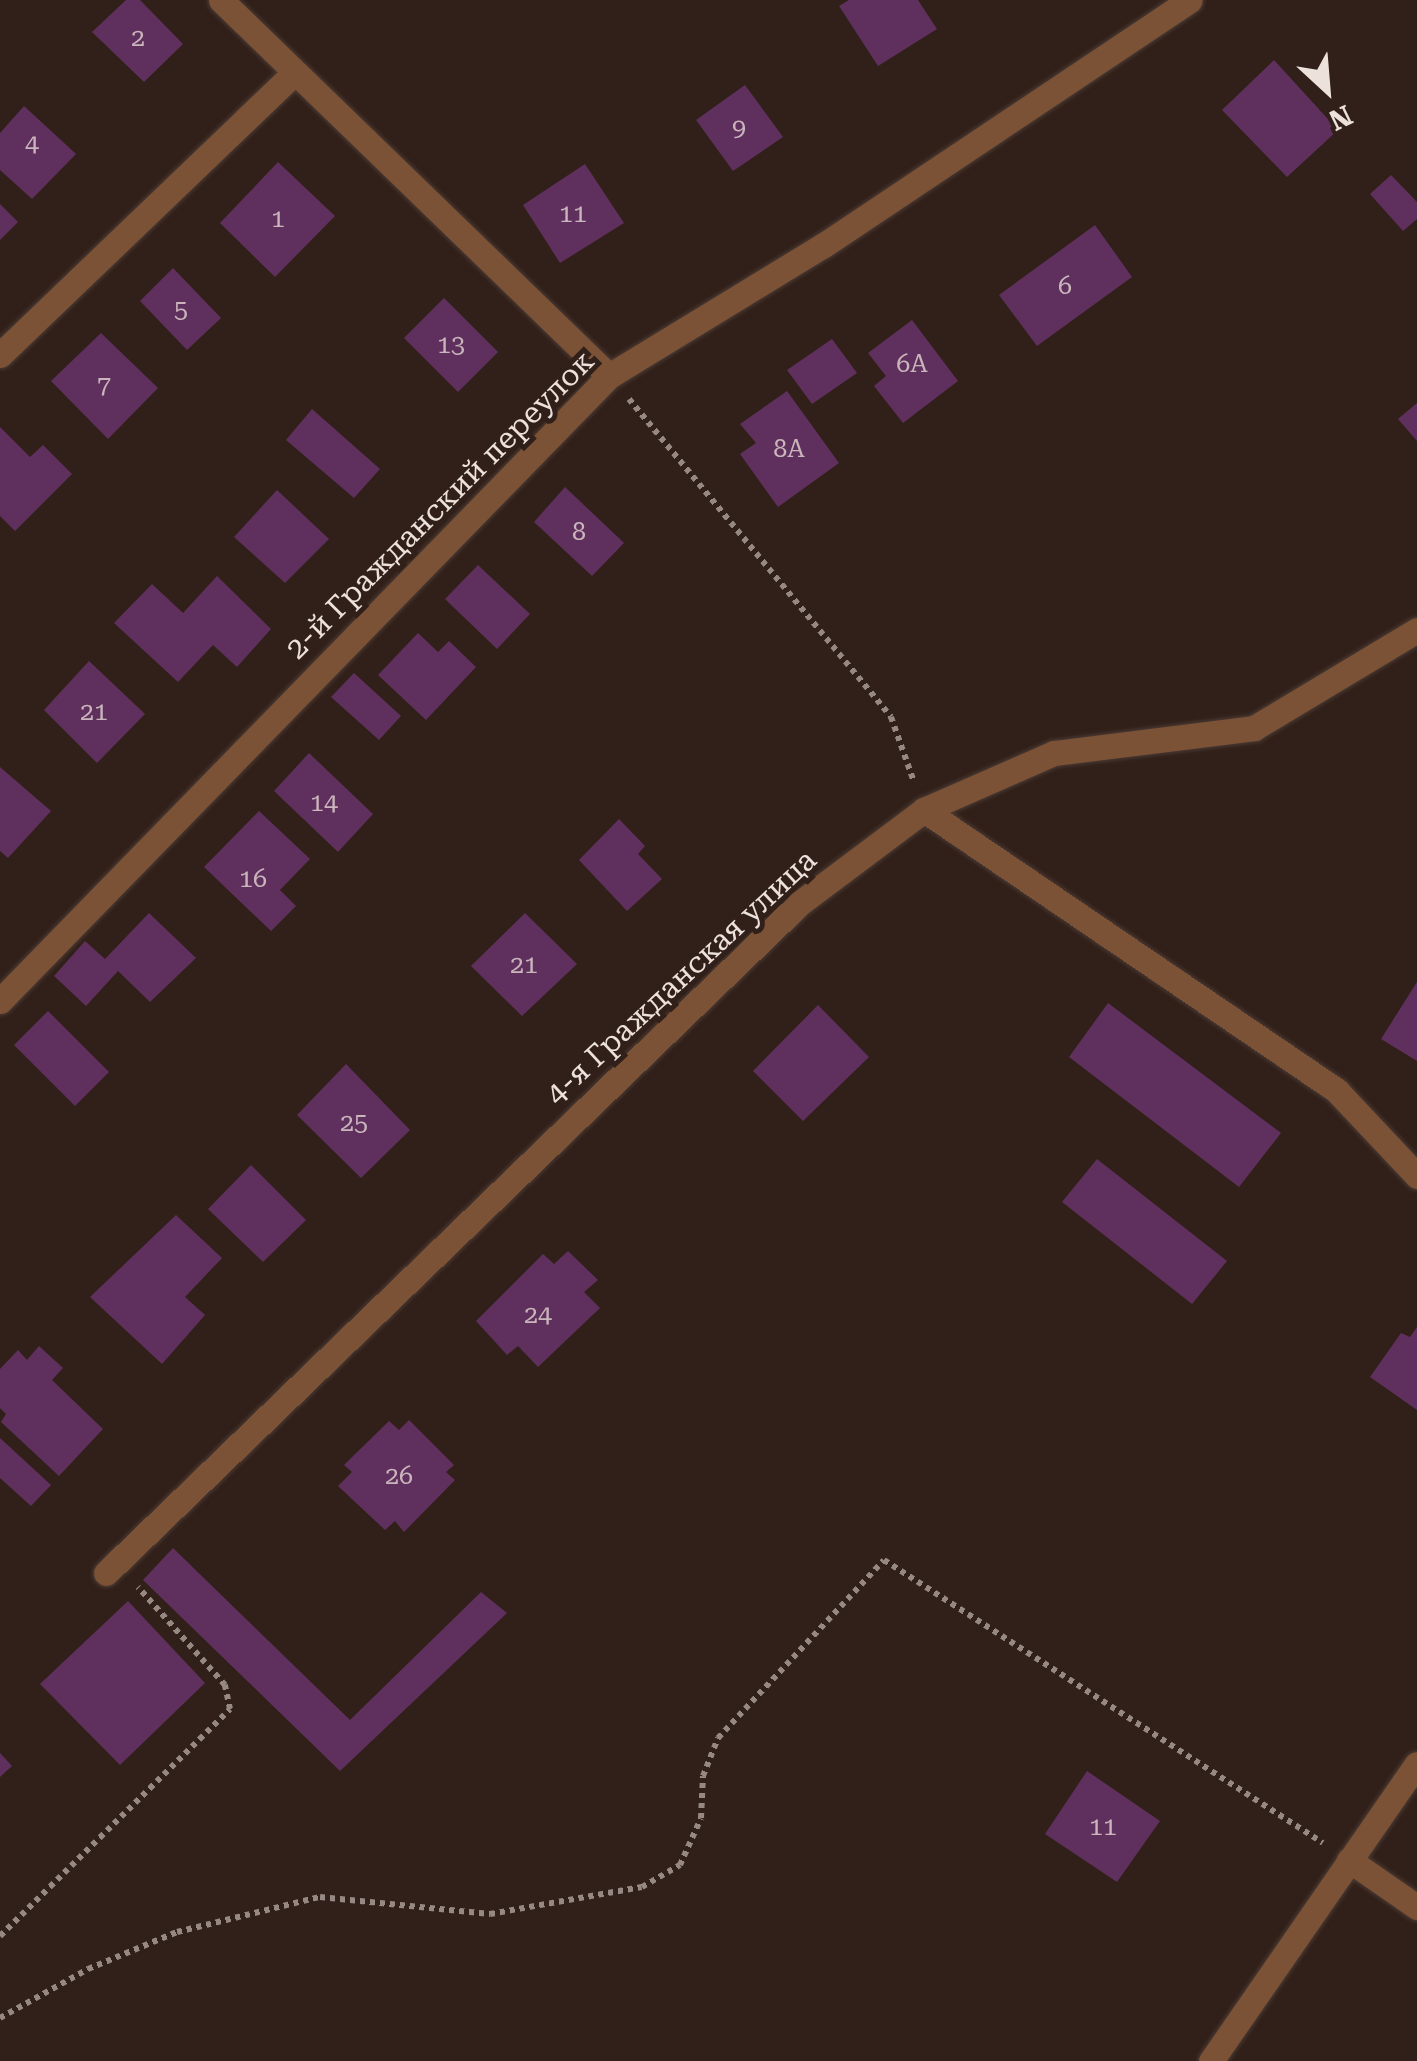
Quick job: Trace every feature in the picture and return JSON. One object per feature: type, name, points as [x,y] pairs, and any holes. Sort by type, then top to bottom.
[{"type":"street","points":[[221,0],[292,75],[609,376]]},
{"type":"street","name":"2-й Гражданский переулок","points":[[0,1001],[609,376],[824,244],[1190,0]]},
{"type":"street","points":[[0,355],[292,75]]},
{"type":"street","name":"4-я Гражданская улица","points":[[111,1568],[800,903],[924,810],[1054,753],[1254,728],[1417,630]]},
{"type":"street","points":[[924,810],[1337,1090],[1417,1176]]},
{"type":"street","points":[[1211,2061],[1417,1764]]},
{"type":"street","points":[[1349,1860],[1417,1908]]},
{"type":"path","points":[[609,376],[891,717],[924,810]]},
{"type":"path","points":[[0,2018],[88,1968],[177,1932],[320,1897],[490,1914],[642,1887],[680,1865],[701,1818],[704,1776],[718,1738],[884,1560],[1349,1860]]},
{"type":"path","points":[[0,1936],[230,1709],[225,1685],[111,1568]]},
{"type":"building","points":[[126,0],[140,0],[183,44],[144,82],[92,32]]},
{"type":"building","points":[[849,0],[918,0],[937,29],[878,66],[839,6]]},
{"type":"building","points":[[1274,60],[1338,130],[1287,177],[1222,110]]},
{"type":"building","points":[[745,85],[783,137],[733,171],[696,120]]},
{"type":"building","points":[[24,106],[76,154],[32,199],[0,170],[0,133]]},
{"type":"building","points":[[278,162],[335,216],[275,277],[220,223]]},
{"type":"building","points":[[585,164],[624,223],[560,263],[523,205]]},
{"type":"building","points":[[1391,175],[1417,202],[1417,219],[1403,231],[1370,194]]},
{"type":"building","points":[[0,204],[18,222],[0,240]]},
{"type":"building","points":[[1095,225],[1132,277],[1037,346],[999,295]]},
{"type":"building","points":[[173,268],[221,318],[187,350],[140,301]]},
{"type":"building","points":[[444,298],[498,352],[458,392],[404,338]]},
{"type":"building","points":[[912,320],[958,381],[903,423],[874,386],[886,376],[868,353]]},
{"type":"building","points":[[101,333],[158,388],[108,439],[51,381]]},
{"type":"building","points":[[832,339],[857,373],[812,404],[787,370]]},
{"type":"building","points":[[787,391],[839,463],[778,507],[740,454],[756,443],[740,424]]},
{"type":"building","points":[[1417,403],[1417,441],[1398,419]]},
{"type":"building","points":[[312,409],[380,469],[354,498],[286,440]]},
{"type":"building","points":[[0,427],[30,457],[43,445],[72,474],[15,531],[0,516]]},
{"type":"building","points":[[565,487],[624,543],[592,576],[534,522]]},
{"type":"building","points":[[277,490],[329,539],[285,583],[234,537]]},
{"type":"building","points":[[478,565],[530,614],[497,649],[445,599]]},
{"type":"building","points":[[217,576],[271,629],[237,667],[213,645],[178,682],[114,623],[152,584],[183,613]]},
{"type":"building","points":[[418,633],[438,652],[449,641],[476,667],[426,720],[378,675]]},
{"type":"building","points":[[89,661],[145,714],[97,763],[44,710]]},
{"type":"building","points":[[354,673],[401,716],[379,740],[331,697]]},
{"type":"building","points":[[309,753],[373,814],[338,852],[274,791]]},
{"type":"building","points":[[0,767],[51,811],[8,858],[0,851]]},
{"type":"building","points":[[259,811],[310,859],[280,890],[296,906],[271,931],[204,867]]},
{"type":"building","points":[[619,819],[645,846],[638,854],[662,879],[627,911],[579,860]]},
{"type":"building","points":[[149,913],[196,958],[150,1002],[118,971],[86,1006],[54,976],[85,941],[105,959]]},
{"type":"building","points":[[525,913],[577,964],[522,1016],[471,966]]},
{"type":"building","points":[[1417,982],[1417,1061],[1381,1039]]},
{"type":"building","points":[[1108,1003],[1281,1133],[1239,1187],[1069,1057]]},
{"type":"building","points":[[818,1005],[869,1057],[803,1121],[753,1071]]},
{"type":"building","points":[[48,1011],[109,1072],[75,1106],[14,1045]]},
{"type":"building","points":[[346,1064],[410,1130],[361,1178],[297,1115]]},
{"type":"building","points":[[1097,1159],[1227,1261],[1192,1304],[1062,1202]]},
{"type":"building","points":[[251,1165],[306,1220],[263,1262],[208,1209]]},
{"type":"building","points":[[176,1215],[222,1258],[185,1297],[205,1315],[162,1364],[90,1297]]},
{"type":"building","points":[[568,1251],[598,1280],[584,1292],[600,1308],[538,1367],[518,1346],[507,1355],[476,1321],[543,1254],[554,1264]]},
{"type":"building","points":[[1417,1327],[1417,1410],[1370,1377],[1401,1333],[1410,1337]]},
{"type":"building","points":[[39,1346],[63,1368],[52,1380],[103,1429],[59,1476],[1,1422],[6,1414],[0,1408],[0,1369],[18,1350],[27,1360]]},
{"type":"building","points":[[409,1420],[454,1465],[446,1472],[455,1480],[404,1532],[395,1521],[385,1530],[338,1486],[352,1472],[344,1465],[389,1421],[399,1430]]},
{"type":"building","points":[[0,1438],[51,1485],[31,1506],[0,1478]]},
{"type":"building","points":[[173,1548],[350,1720],[481,1592],[507,1613],[340,1771],[143,1580]]},
{"type":"building","points":[[128,1601],[205,1683],[120,1765],[40,1684]]},
{"type":"building","points":[[0,1753],[12,1766],[0,1777]]},
{"type":"building","points":[[1087,1771],[1160,1821],[1117,1882],[1045,1834]]}]
